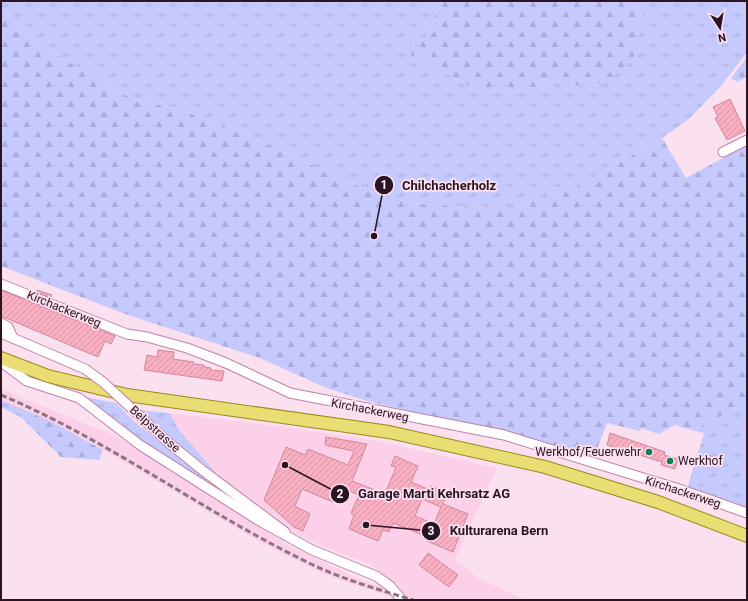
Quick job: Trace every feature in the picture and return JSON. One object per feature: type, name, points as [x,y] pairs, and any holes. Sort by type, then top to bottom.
[{"type":"main road","points":[[1,358],[48,376],[127,395],[388,432],[530,464],[658,502],[747,536]]},
{"type":"street","points":[[723,152],[747,140]]},
{"type":"street","name":"Kirchackerweg","points":[[1,284],[127,334],[146,337],[200,353],[290,393],[504,435],[679,489],[747,514]]},
{"type":"street","points":[[1,323],[8,327],[13,338]]},
{"type":"street","name":"Belpstrasse","points":[[1,333],[85,369],[103,382],[201,469],[262,513],[298,543]]},
{"type":"street","name":"Belpstrasse","points":[[1,362],[27,381],[79,398],[140,445],[264,524],[298,543],[332,559],[376,576],[390,586],[402,600]]},
{"type":"shaded area","points":[[1,389],[118,437],[291,547],[359,579],[400,592],[387,577],[370,564],[326,548],[300,536],[274,520],[216,473],[179,430],[170,413],[293,428],[378,441],[497,468],[455,559],[479,579],[526,600],[400,600],[326,575],[260,542],[90,442],[54,423],[1,400]]},
{"type":"green space","points":[[1,1],[429,1],[436,13],[430,31],[424,40],[455,77],[480,91],[525,92],[554,79],[579,86],[643,15],[629,1],[747,1],[747,52],[721,86],[689,119],[662,138],[581,185],[509,207],[408,203],[354,185],[241,132],[178,109],[134,100],[37,44],[1,8]]},
{"type":"green space","points":[[429,1],[629,1],[643,15],[634,57],[607,82],[579,86],[554,79],[525,92],[480,91],[411,55],[411,40],[424,40],[430,31],[436,13]]},
{"type":"green space","points":[[1,8],[37,44],[134,100],[178,109],[241,132],[354,185],[408,203],[509,207],[581,185],[662,138],[686,178],[747,145],[747,404],[691,430],[675,425],[659,434],[641,428],[640,431],[607,423],[594,457],[470,425],[367,401],[324,387],[260,358],[125,314],[1,266]]},
{"type":"green space","points":[[747,57],[747,77],[737,82],[731,78]]},
{"type":"green space","points":[[86,397],[116,403],[134,421],[207,479],[206,482],[129,432]]},
{"type":"green space","points":[[1,400],[27,411],[22,418],[1,407]]},
{"type":"green space","points":[[747,404],[747,511],[687,489],[704,433],[691,430]]},
{"type":"green space","points":[[139,410],[170,413],[179,430],[216,473],[174,442]]},
{"type":"green space","points":[[27,411],[54,423],[103,450],[99,460],[61,457],[22,418]]},
{"type":"building","points":[[730,99],[745,131],[727,140],[715,118],[718,117],[713,107]]},
{"type":"building","points":[[1,290],[115,336],[111,344],[105,341],[98,357],[1,316]]},
{"type":"building","points":[[37,290],[52,295],[51,298],[37,292]]},
{"type":"building","points":[[158,350],[174,352],[173,359],[194,362],[193,364],[204,365],[204,367],[211,368],[210,370],[224,371],[222,381],[144,370],[147,355],[157,357]]},
{"type":"building","points":[[610,433],[665,452],[664,455],[678,459],[675,469],[661,465],[662,462],[607,445]]},
{"type":"building","points":[[326,437],[367,444],[352,481],[385,494],[396,467],[391,466],[395,456],[418,466],[411,482],[430,490],[431,486],[447,493],[443,504],[468,514],[453,552],[427,541],[428,537],[393,523],[389,532],[383,530],[378,541],[349,529],[354,515],[351,513],[359,495],[339,487],[333,502],[302,489],[295,506],[310,514],[303,531],[294,527],[264,500],[286,447],[305,455],[308,449],[348,465],[354,451],[325,445]],"holes":[[[422,499],[441,507],[434,524],[415,516]]]},
{"type":"building","points":[[428,553],[458,575],[449,587],[419,565]]},
{"type":"railway","points":[[1,395],[80,433],[230,521],[307,562],[346,579],[413,600]]},
{"type":"place","name":"Chilchacherholz","points":[[374,236]]},
{"type":"place","name":"Werkhof/Feuerwehr","points":[[649,452]]},
{"type":"place","name":"Werkhof","points":[[670,461]]},
{"type":"place","name":"Garage Marti Kehrsatz AG","points":[[285,465]]},
{"type":"place","name":"Kulturarena Bern","points":[[366,525]]}]
